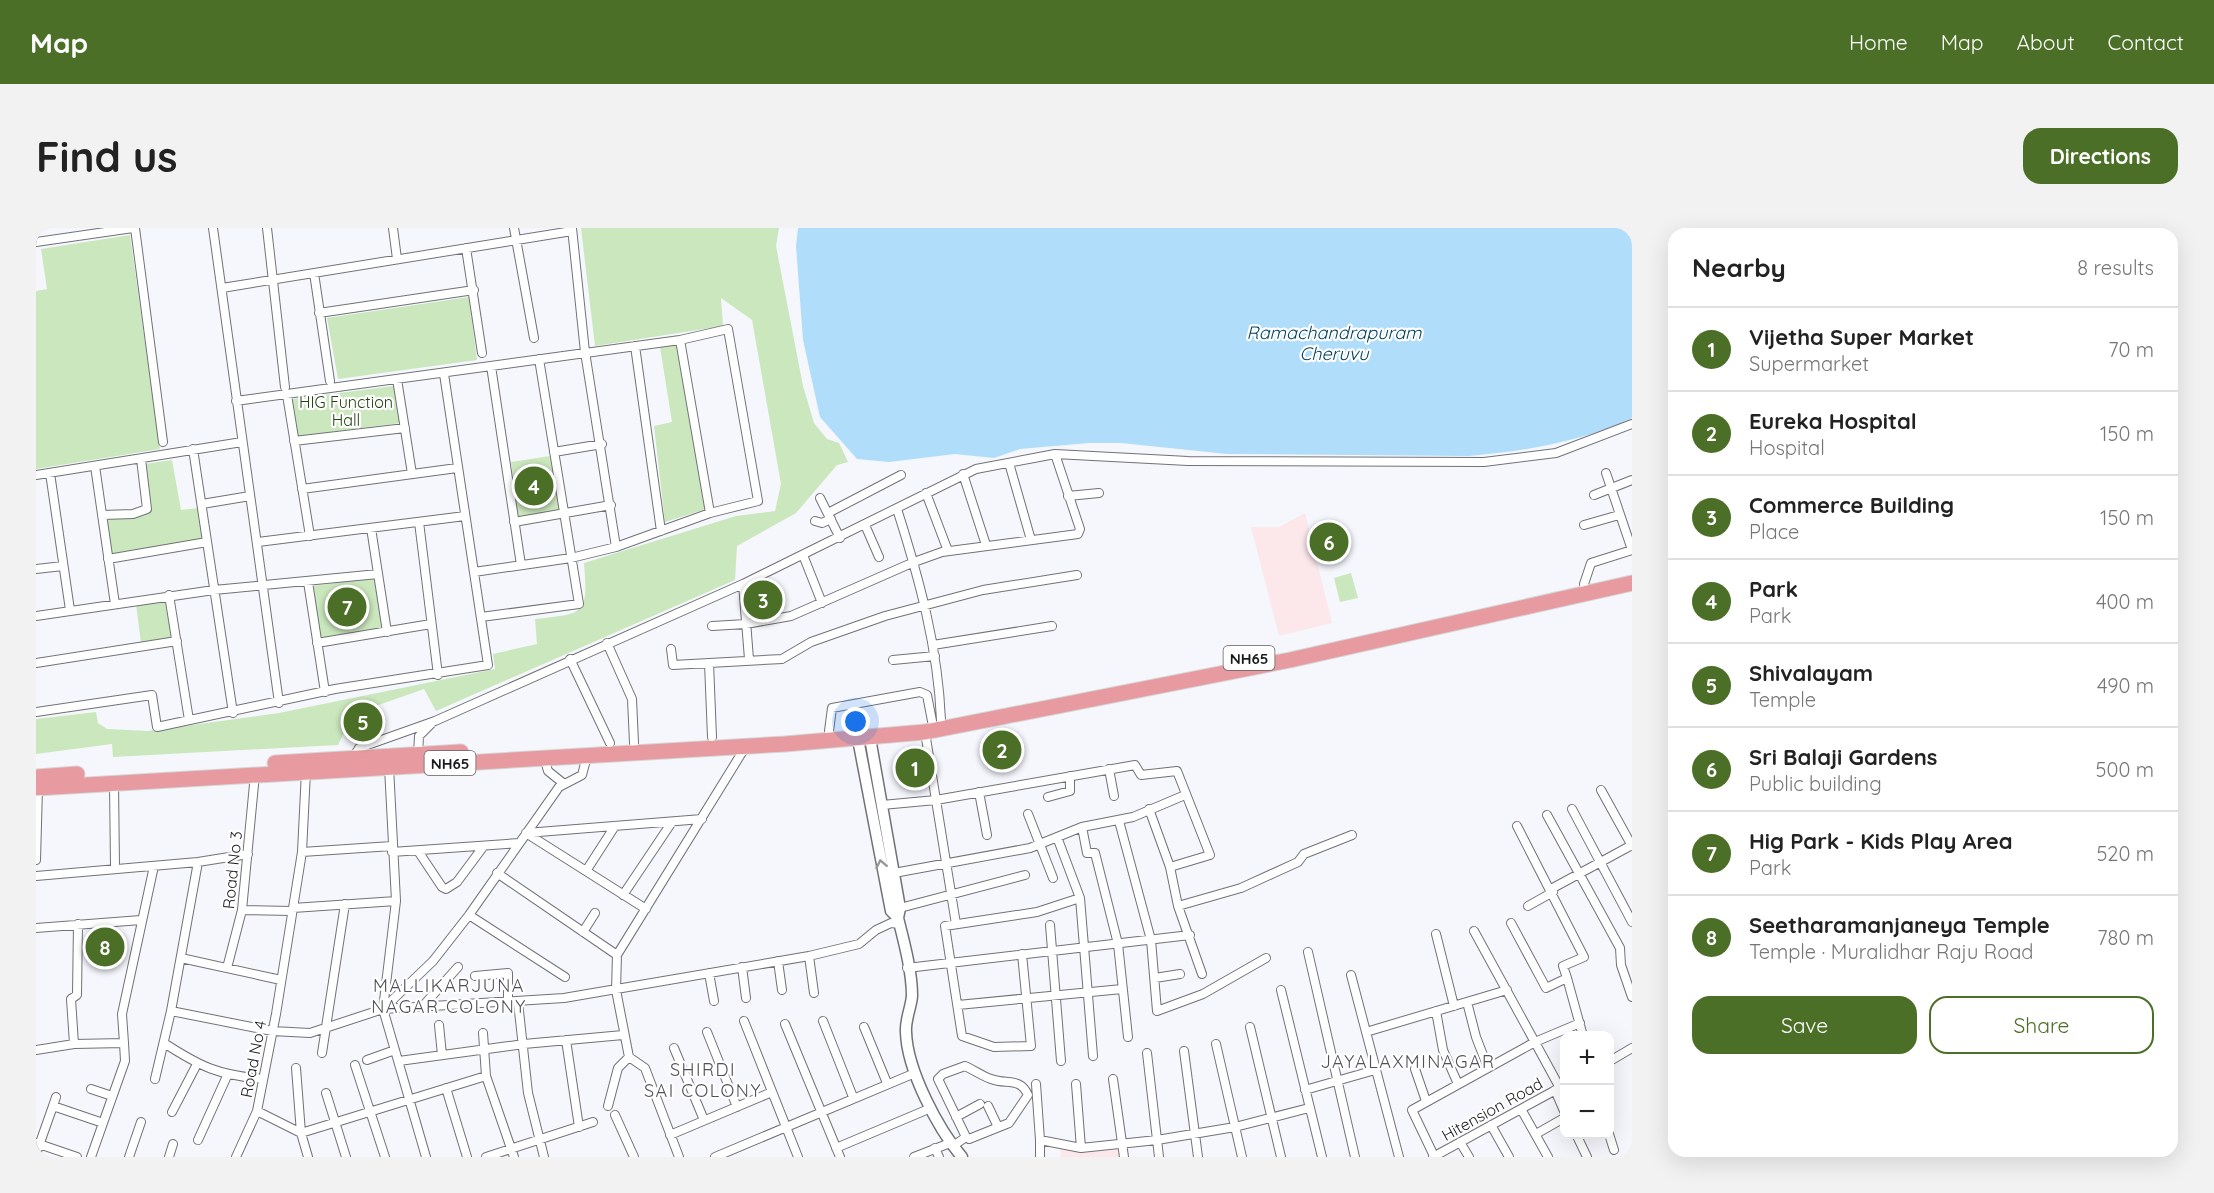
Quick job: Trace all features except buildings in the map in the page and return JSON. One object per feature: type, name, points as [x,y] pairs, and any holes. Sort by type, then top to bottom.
[{"type":"highway","name":"NH65","points":[[1049,704],[1632,573]]},
{"type":"highway","name":"NH65","points":[[176,773],[255,774],[544,758],[668,745],[746,746],[864,739],[933,724],[1290,660],[1632,583]]},
{"type":"highway","name":"NH65","points":[[668,745],[712,737],[933,724]]},
{"type":"highway","name":"NH65","points":[[37,785],[353,758],[610,743],[651,746]]},
{"type":"highway","name":"NH65","points":[[37,785],[114,783],[159,774]]},
{"type":"main road","points":[[864,739],[882,805],[894,873],[897,915]]},
{"type":"main road","points":[[864,739],[912,995],[906,1032],[915,1073],[951,1144],[962,1157]]},
{"type":"street","points":[[36,242],[89,231],[134,228],[163,442]]},
{"type":"street","points":[[213,228],[279,703]]},
{"type":"street","points":[[267,228],[286,391],[310,536]]},
{"type":"street","points":[[393,228],[397,259]]},
{"type":"street","points":[[514,228],[534,338]]},
{"type":"street","points":[[222,288],[572,230],[585,352],[602,444],[616,547]]},
{"type":"street","points":[[466,248],[482,353]]},
{"type":"street","points":[[314,273],[330,381]]},
{"type":"street","points":[[319,313],[474,290]]},
{"type":"street","points":[[236,401],[286,391],[444,374],[680,340],[728,329],[758,501],[710,513],[616,547],[571,558],[474,572]]},
{"type":"street","points":[[680,340],[710,513]]},
{"type":"street","points":[[635,346],[662,531]]},
{"type":"street","points":[[481,617],[579,604],[539,359]]},
{"type":"street","points":[[491,366],[521,565]]},
{"type":"street","points":[[36,712],[152,695],[157,727],[325,692],[488,665],[444,374]]},
{"type":"street","points":[[397,379],[412,474]]},
{"type":"street","points":[[353,758],[359,748],[435,721],[742,584],[840,538],[963,474],[1055,454],[1188,461],[1484,462],[1556,453],[1632,424]]},
{"type":"street","points":[[294,441],[405,428]]},
{"type":"street","points":[[36,475],[242,442]]},
{"type":"street","points":[[554,452],[602,444]]},
{"type":"street","points":[[193,449],[233,713]]},
{"type":"street","points":[[712,626],[746,624],[791,616],[914,562],[948,551],[1080,532],[1055,454]]},
{"type":"street","points":[[102,516],[133,514],[147,510],[141,459]]},
{"type":"street","points":[[1009,463],[1031,540]]},
{"type":"street","points":[[95,466],[114,604]]},
{"type":"street","points":[[302,489],[457,468]]},
{"type":"street","points":[[50,473],[70,610]]},
{"type":"street","points":[[1584,584],[1591,563],[1632,550],[1606,473]]},
{"type":"street","points":[[963,474],[986,545]]},
{"type":"street","points":[[815,521],[822,523],[829,516],[901,475]]},
{"type":"street","points":[[1594,495],[1632,480]]},
{"type":"street","points":[[1068,496],[1099,493]]},
{"type":"street","points":[[926,494],[948,551]]},
{"type":"street","points":[[202,504],[250,496]]},
{"type":"street","points":[[820,498],[840,538]]},
{"type":"street","points":[[514,522],[611,505]]},
{"type":"street","points":[[897,509],[926,605],[935,656],[933,724],[936,800],[956,924]]},
{"type":"street","points":[[1584,525],[1619,515]]},
{"type":"street","points":[[258,542],[465,516]]},
{"type":"street","points":[[418,522],[438,675]]},
{"type":"street","points":[[865,525],[879,556]]},
{"type":"street","points":[[370,528],[387,632]]},
{"type":"street","points":[[108,559],[207,542]]},
{"type":"street","points":[[803,555],[822,603]]},
{"type":"street","points":[[36,569],[63,566]]},
{"type":"street","points":[[36,616],[169,595],[378,574]]},
{"type":"street","points":[[671,649],[673,665],[749,659],[782,659],[811,642],[885,616],[983,590],[1077,576]]},
{"type":"street","points":[[308,582],[325,692]]},
{"type":"street","points":[[742,584],[749,659]]},
{"type":"street","points":[[169,595],[189,720]]},
{"type":"street","points":[[317,643],[431,624]]},
{"type":"street","points":[[933,645],[1052,626]]},
{"type":"street","points":[[36,663],[177,641]]},
{"type":"street","points":[[607,643],[632,699],[634,743]]},
{"type":"street","points":[[892,660],[935,656]]},
{"type":"street","points":[[570,659],[610,743]]},
{"type":"street","points":[[709,663],[712,737]]},
{"type":"street","points":[[829,731],[832,708],[920,692],[927,695],[933,724]]},
{"type":"street","points":[[418,755],[419,736],[435,721]]},
{"type":"street","points":[[679,1157],[645,1068],[629,1057],[616,990],[617,955],[746,746]]},
{"type":"street","points":[[383,1009],[433,961],[469,915],[563,783],[582,775],[588,754]]},
{"type":"street","points":[[544,758],[548,771],[563,783]]},
{"type":"street","points":[[882,805],[936,800],[1136,765],[1141,775],[1177,771],[1210,855],[1170,867]]},
{"type":"street","points":[[389,767],[396,902],[383,1009],[426,1157]]},
{"type":"street","points":[[1109,770],[1114,796]]},
{"type":"street","name":"Road No 4","points":[[301,1133],[257,1111],[302,852],[306,771]]},
{"type":"street","name":"Road No 3","points":[[227,968],[243,910],[255,774]]},
{"type":"street","points":[[1048,797],[1070,791],[1070,776]]},
{"type":"street","points":[[114,783],[115,867]]},
{"type":"street","points":[[36,860],[37,785]]},
{"type":"street","points":[[1528,906],[1632,845],[1601,790]]},
{"type":"street","points":[[979,792],[987,835]]},
{"type":"street","points":[[894,873],[992,856],[1041,844],[1082,827],[1119,821],[1185,795]]},
{"type":"street","points":[[1149,809],[1170,867],[1178,906],[1202,974]]},
{"type":"street","points":[[1572,809],[1632,922]]},
{"type":"street","points":[[1028,814],[1053,878]]},
{"type":"street","points":[[1546,815],[1620,948],[1621,965],[1632,998]]},
{"type":"street","points":[[526,833],[702,819]]},
{"type":"street","points":[[1119,821],[1151,940],[1157,1011],[1203,994],[1266,957]]},
{"type":"street","points":[[623,895],[672,822]]},
{"type":"street","points":[[586,871],[615,826]]},
{"type":"street","points":[[1517,826],[1584,957],[1563,966],[1582,1031]]},
{"type":"street","points":[[1082,827],[1087,853],[1095,853],[1118,944],[1128,1037]]},
{"type":"street","points":[[526,833],[646,909]]},
{"type":"street","points":[[1178,906],[1241,888],[1298,862],[1304,854],[1352,835]]},
{"type":"street","points":[[1057,837],[1080,898],[1093,1056]]},
{"type":"street","points":[[302,852],[392,849],[418,851],[519,843]]},
{"type":"street","points":[[418,851],[442,887],[446,889],[457,882],[483,847]]},
{"type":"street","points":[[36,876],[115,867],[198,862],[248,854]]},
{"type":"street","points":[[155,1079],[171,1011],[198,862]]},
{"type":"street","points":[[92,1157],[125,1061],[122,1014],[154,866]]},
{"type":"street","points":[[497,873],[617,955]]},
{"type":"street","points":[[171,1011],[272,1031],[310,1033],[383,1009],[518,1002],[616,990],[809,956],[859,944],[876,930],[891,923],[897,915],[951,894],[1025,875]]},
{"type":"street","points":[[1022,954],[1032,1046],[994,1047],[962,1036],[945,926],[1037,912],[1080,898]]},
{"type":"street","points":[[243,910],[293,910],[345,904],[396,902]]},
{"type":"street","points":[[322,1053],[324,1028],[345,904]]},
{"type":"street","points":[[583,932],[595,913]]},
{"type":"street","points":[[469,915],[565,977]]},
{"type":"street","points":[[36,928],[141,920]]},
{"type":"street","points":[[1511,923],[1546,988],[1567,978]]},
{"type":"street","points":[[74,1044],[71,999],[77,995],[78,924]]},
{"type":"street","points":[[1050,925],[1061,1061]]},
{"type":"street","points":[[1474,931],[1560,1088]]},
{"type":"street","points":[[1436,934],[1454,1006]]},
{"type":"street","points":[[907,968],[1190,935]]},
{"type":"street","points":[[1308,952],[1355,1157]]},
{"type":"street","points":[[809,956],[814,993]]},
{"type":"street","points":[[181,958],[281,980]]},
{"type":"street","points":[[778,961],[782,990]]},
{"type":"street","points":[[422,1007],[458,967]]},
{"type":"street","points":[[742,967],[746,998]]},
{"type":"street","points":[[475,976],[508,973],[508,1002]]},
{"type":"street","points":[[709,973],[714,1001]]},
{"type":"street","points":[[1155,978],[1180,974]]},
{"type":"street","points":[[1351,975],[1399,1157]]},
{"type":"street","points":[[958,1005],[1122,989]]},
{"type":"street","points":[[1281,990],[1322,1157]]},
{"type":"street","points":[[1366,1032],[1507,990]]},
{"type":"street","points":[[518,1002],[528,1093],[544,1157]]},
{"type":"street","points":[[1467,1002],[1476,1037],[1488,1068]]},
{"type":"street","points":[[1436,1011],[1443,1050],[1458,1084]]},
{"type":"street","points":[[744,1021],[798,1157]]},
{"type":"street","points":[[823,1021],[853,1097]]},
{"type":"street","points":[[1433,1157],[1412,1110],[1535,1042],[1580,1023]]},
{"type":"street","points":[[785,1024],[840,1157]]},
{"type":"street","points":[[439,1025],[442,1055]]},
{"type":"street","points":[[864,1027],[887,1083]]},
{"type":"street","points":[[1250,1027],[1281,1157]]},
{"type":"street","points":[[707,1032],[737,1107]]},
{"type":"street","points":[[483,1033],[486,1076],[512,1153]]},
{"type":"street","points":[[399,1061],[524,1044],[623,1035]]},
{"type":"street","points":[[567,1040],[579,1127]]},
{"type":"street","points":[[36,1050],[74,1044],[124,1043]]},
{"type":"street","points":[[164,1043],[197,1064],[227,1076],[263,1079]]},
{"type":"street","points":[[1216,1044],[1242,1157]]},
{"type":"street","points":[[674,1048],[704,1120]]},
{"type":"street","points":[[1614,1058],[1632,1048]]},
{"type":"street","points":[[367,1060],[395,1050]]},
{"type":"street","points":[[1184,1051],[1198,1157]]},
{"type":"street","points":[[1147,1053],[1159,1157]]},
{"type":"street","points":[[608,1106],[618,1068],[629,1057]]},
{"type":"street","points":[[172,1112],[197,1064]]},
{"type":"street","points":[[355,1065],[385,1157]]},
{"type":"street","points":[[965,1066],[993,1080],[1018,1083],[1024,1086],[1028,1095],[1009,1123],[998,1127],[969,1140],[938,1079],[942,1074],[965,1066]]},
{"type":"street","points":[[296,1068],[301,1133],[308,1157]]},
{"type":"street","points":[[1415,1069],[1426,1101]]},
{"type":"street","points":[[1305,1090],[1375,1070]]},
{"type":"street","points":[[715,1157],[853,1097],[915,1073]]},
{"type":"street","points":[[198,1140],[227,1076]]},
{"type":"street","points":[[301,1133],[486,1076]]},
{"type":"street","points":[[1113,1079],[1124,1157]]},
{"type":"street","points":[[1036,1084],[1040,1157]]},
{"type":"street","points":[[1076,1084],[1081,1148]]},
{"type":"street","points":[[446,1088],[467,1157]]},
{"type":"street","name":"Hitension Road","points":[[1433,1157],[1560,1088]]},
{"type":"street","points":[[91,1089],[113,1093]]},
{"type":"street","points":[[669,1135],[772,1092]]},
{"type":"street","points":[[326,1093],[346,1157]]},
{"type":"street","points":[[36,1154],[56,1097]]},
{"type":"street","points":[[956,1117],[984,1105],[998,1127]]},
{"type":"street","points":[[53,1106],[103,1123]]},
{"type":"street","points":[[836,1148],[931,1108]]},
{"type":"street","points":[[1040,1140],[1081,1148],[1195,1136],[1309,1108]]},
{"type":"street","points":[[1521,1108],[1548,1157]]},
{"type":"street","points":[[236,1157],[257,1111]]},
{"type":"street","points":[[615,1115],[634,1157]]},
{"type":"street","points":[[1536,1134],[1560,1120]]},
{"type":"street","points":[[129,1157],[141,1122]]},
{"type":"street","points":[[486,1157],[512,1153],[539,1140],[593,1122]]},
{"type":"street","points":[[1491,1125],[1509,1157]]},
{"type":"street","points":[[914,1157],[966,1137]]},
{"type":"street","points":[[1578,1139],[1587,1157]]},
{"type":"street","points":[[1611,1139],[1614,1150]]},
{"type":"street","points":[[1460,1142],[1469,1157]]},
{"type":"street","points":[[38,1143],[77,1157]]},
{"type":"street","points":[[169,1157],[173,1144]]},
{"type":"street","points":[[935,1148],[939,1157]]},
{"type":"shaded area","points":[[1305,513],[1332,623],[1279,636],[1251,527],[1279,527]]},
{"type":"shaded area","points":[[1124,1148],[1124,1157],[1060,1157],[1061,1149]]},
{"type":"green space","points":[[581,228],[779,228],[776,246],[803,386],[814,423],[827,439],[839,443],[848,462],[837,465],[796,513],[737,546],[735,580],[436,711],[424,689],[353,714],[338,745],[113,757],[112,744],[36,754],[36,719],[96,712],[98,723],[107,729],[148,731],[279,713],[495,669],[493,654],[537,644],[535,619],[574,613],[580,608],[584,602],[585,593],[584,563],[736,516],[775,511],[781,484],[752,320],[721,298],[723,326],[595,346]]},
{"type":"green space","points":[[130,235],[160,449],[36,469],[36,291],[47,289],[41,249]]},
{"type":"green space","points":[[469,297],[477,360],[338,379],[327,318]]},
{"type":"green space","points":[[678,345],[706,509],[665,522],[654,426],[672,422],[660,347]]},
{"type":"green space","name":"HIG Function Hall","points":[[394,386],[401,423],[298,436],[292,399]]},
{"type":"green space","points":[[550,456],[559,510],[518,518],[511,462]]},
{"type":"green space","points":[[172,460],[181,510],[198,508],[203,539],[111,554],[107,517],[152,511],[145,464]]},
{"type":"green space","points":[[1351,573],[1358,598],[1340,602],[1334,578]]},
{"type":"green space","points":[[375,578],[383,628],[320,639],[312,586]]},
{"type":"green space","points":[[167,599],[172,638],[141,643],[136,604]]},
{"type":"water","name":"Ramachandrapuram Cheruvu","points":[[798,228],[1632,228],[1632,418],[1593,433],[1552,444],[1469,456],[1227,454],[1121,443],[1089,443],[1020,449],[994,458],[955,454],[889,462],[857,459],[820,417],[803,340],[796,246]]},
{"type":"place","name":"Park","points":[[534,486]]},
{"type":"place","name":"Sri Balaji Gardens","points":[[1329,542]]},
{"type":"place","name":"Commerce Building","points":[[763,600]]},
{"type":"place","name":"Hig Park - Kids Play Area","points":[[347,607]]},
{"type":"place","name":"Shivalayam","points":[[363,722]]},
{"type":"place","name":"Eureka Hospital","points":[[1002,750]]},
{"type":"place","name":"Vijetha Super Market","points":[[915,768]]},
{"type":"place","name":"Seetharamanjaneya Temple","points":[[105,947]]},
{"type":"district","name":"MALLIKARJUNA NAGAR COLONY","points":[[449,996]]},
{"type":"district","name":"JAYALAXMINAGAR","points":[[1408,1061]]},
{"type":"district","name":"SHIRDI SAI COLONY","points":[[703,1079]]}]
